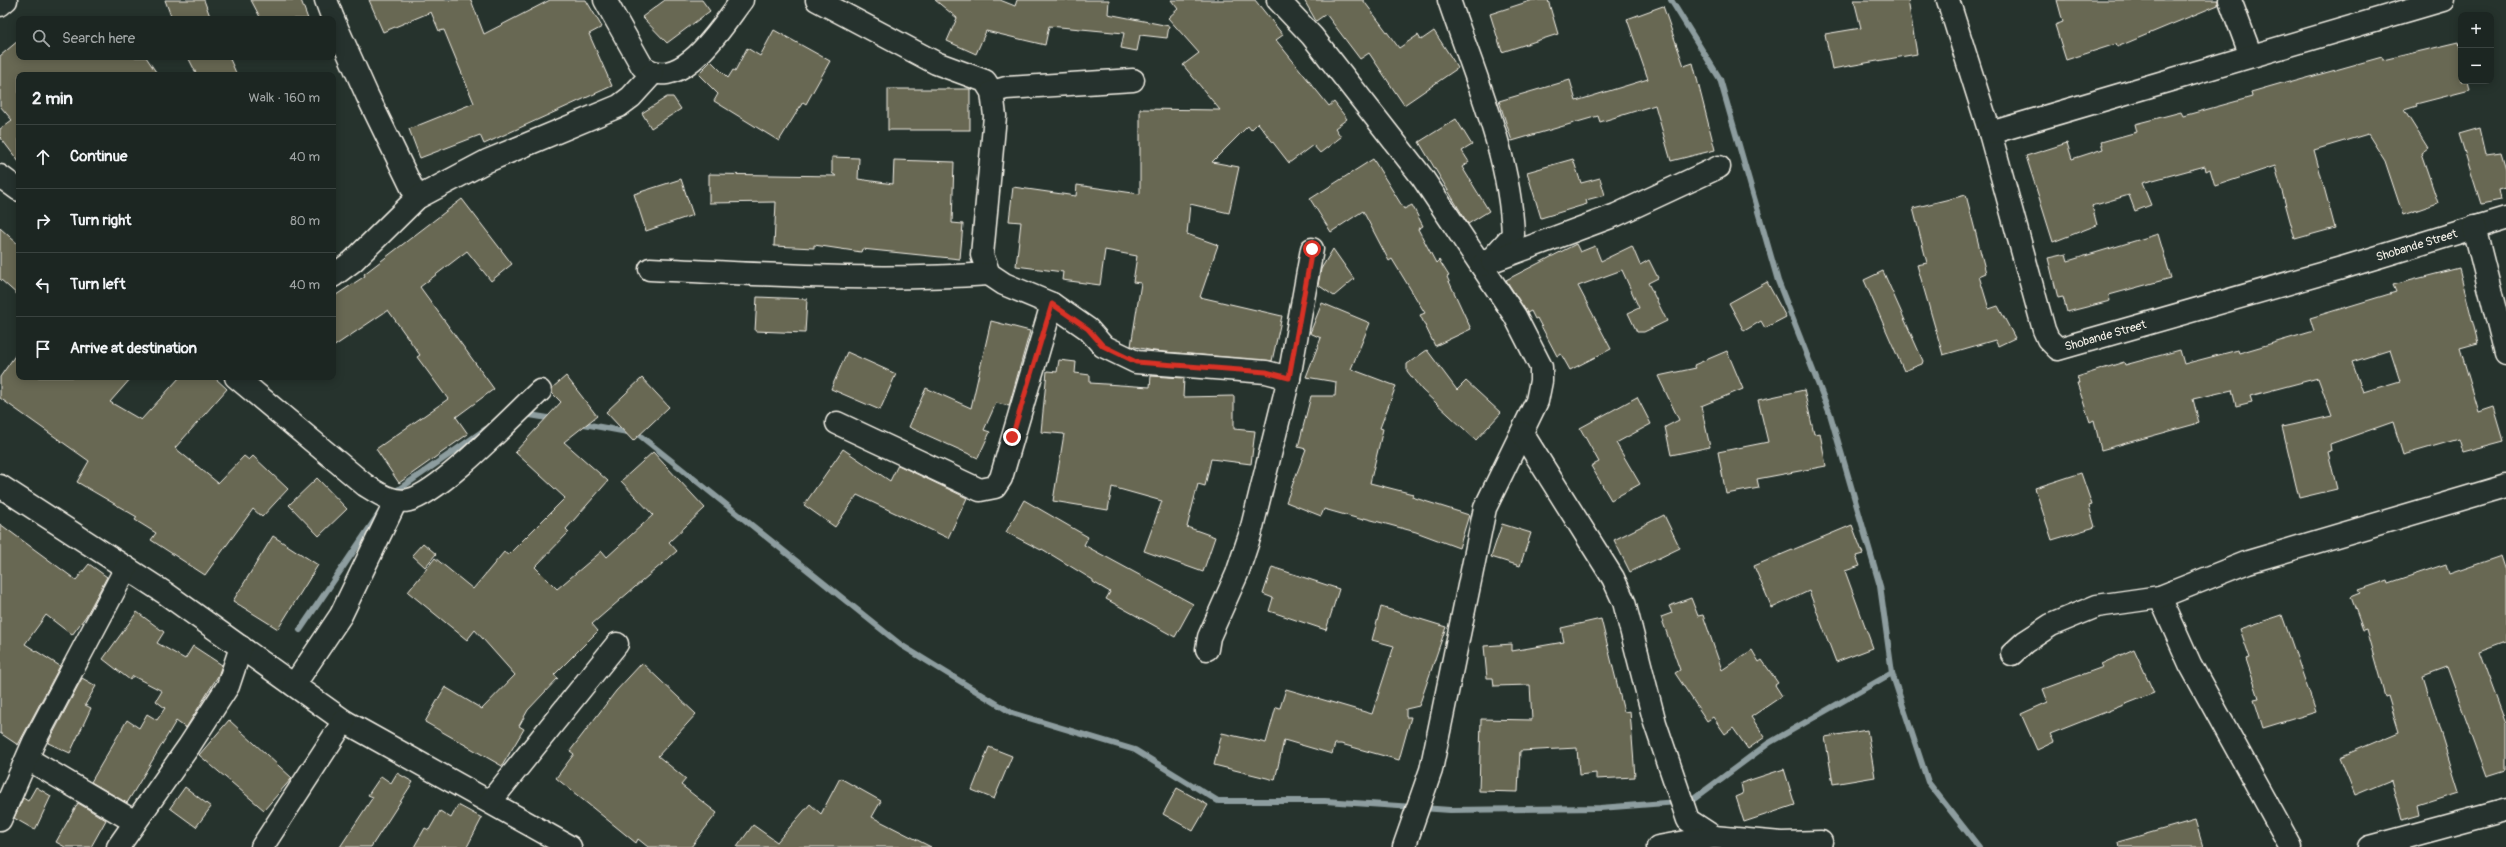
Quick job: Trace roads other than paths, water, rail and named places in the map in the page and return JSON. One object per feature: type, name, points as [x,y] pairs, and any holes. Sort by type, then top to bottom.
[{"type":"street","points":[[0,5],[6,0]]},
{"type":"street","points":[[326,0],[332,16]]},
{"type":"street","points":[[605,0],[642,66],[652,74],[671,73],[701,54],[742,0]]},
{"type":"street","points":[[817,0],[936,62],[985,81],[992,92],[995,116],[982,255],[989,274],[1004,284],[1052,304],[1088,329],[1103,346],[1136,362],[1266,372],[1289,378]]},
{"type":"street","points":[[1278,0],[1312,36],[1417,171],[1482,265],[1515,316],[1540,367],[1542,381],[1537,401],[1485,508],[1431,770],[1404,847]]},
{"type":"street","name":"Shobande Street","points":[[1948,0],[1990,132],[2044,330],[2048,339],[2058,349],[2506,218]]},
{"type":"street","points":[[2230,0],[2251,56]]},
{"type":"street","points":[[1990,132],[2443,0]]},
{"type":"street","points":[[1453,1],[1492,122],[1512,206],[1513,235],[1494,256],[1482,265]]},
{"type":"street","points":[[336,26],[366,95],[417,198]]},
{"type":"street","points":[[336,274],[353,261],[417,198],[487,161],[619,106],[631,97],[652,74]]},
{"type":"street","points":[[992,92],[1006,88],[1133,80]]},
{"type":"street","points":[[1482,265],[1616,214],[1719,167]]},
{"type":"street","points":[[0,176],[16,188]]},
{"type":"street","points":[[2474,227],[2506,354]]},
{"type":"street","points":[[1207,649],[1209,637],[1237,574],[1250,535],[1289,378],[1312,249]]},
{"type":"street","points":[[650,269],[799,276],[954,277],[989,274]]},
{"type":"street","points":[[837,423],[980,490],[995,487],[1001,478],[1052,304]]},
{"type":"street","points":[[240,380],[365,485],[383,496],[396,501],[410,500],[425,494],[446,478],[540,391]]},
{"type":"street","points":[[1522,433],[1613,578],[1624,602],[1656,723],[1688,820],[1714,837]]},
{"type":"street","points":[[0,486],[166,593],[344,721],[570,847]]},
{"type":"street","points":[[2012,654],[2025,642],[2051,625],[2091,608],[2160,596],[2248,562],[2506,486]]},
{"type":"street","points":[[294,685],[341,615],[396,501]]},
{"type":"street","points":[[0,820],[55,702],[98,626],[126,568]]},
{"type":"street","points":[[2160,596],[2190,664],[2291,847]]},
{"type":"street","points":[[490,802],[617,644]]},
{"type":"street","points":[[118,847],[189,746],[228,686],[241,647]]},
{"type":"street","points":[[262,847],[344,721]]},
{"type":"street","points":[[28,759],[135,822]]},
{"type":"street","points":[[2369,847],[2506,810]]},
{"type":"street","points":[[1658,847],[1714,837],[1781,843],[1821,842]]},
{"type":"waterway","points":[[1671,0],[1720,79],[1778,281],[1830,414],[1880,586],[1892,673],[1928,782],[1979,847]]},
{"type":"waterway","points":[[524,414],[554,419]]},
{"type":"waterway","points":[[579,423],[638,434],[901,645],[1012,713],[1135,750],[1218,801],[1325,801],[1413,807]]},
{"type":"waterway","points":[[392,494],[486,429]]},
{"type":"waterway","points":[[300,630],[379,514]]},
{"type":"waterway","points":[[1422,808],[1450,810],[1600,808],[1691,801],[1769,743],[1892,673]]}]
